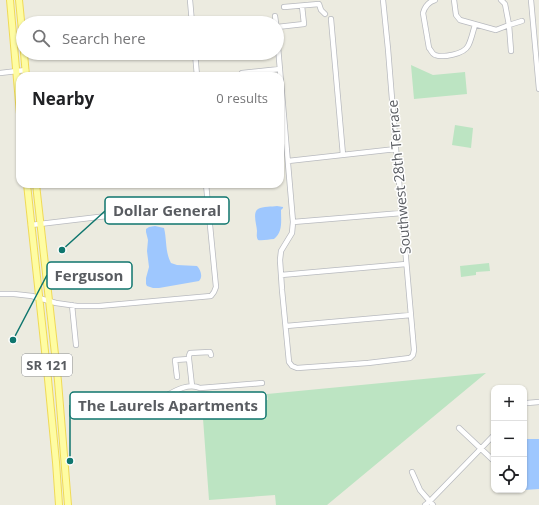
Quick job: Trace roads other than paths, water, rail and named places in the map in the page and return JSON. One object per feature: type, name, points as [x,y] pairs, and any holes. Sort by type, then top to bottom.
[{"type":"main road","points":[[10,0],[16,71]]},
{"type":"main road","points":[[19,0],[21,16]]},
{"type":"main road","points":[[25,60],[26,72]]},
{"type":"main road","name":"SR 121","points":[[27,188],[48,379],[59,505]]},
{"type":"main road","name":"SR 121","points":[[36,188],[58,381],[68,505]]},
{"type":"street","points":[[190,0],[191,16]]},
{"type":"street","name":"Southwest 28th Terrace","points":[[286,326],[289,362],[290,365],[295,368],[405,359],[410,358],[413,355],[414,350],[384,0]]},
{"type":"street","points":[[435,0],[428,3],[424,8],[423,13],[429,48],[436,55],[442,56],[458,54],[464,50],[468,46],[475,25]]},
{"type":"street","points":[[454,0],[456,15],[460,20],[475,25],[496,30],[522,21]]},
{"type":"street","points":[[501,0],[505,4],[509,25],[511,51]]},
{"type":"street","points":[[531,0],[539,89]]},
{"type":"street","points":[[284,7],[320,4],[321,10],[324,14]]},
{"type":"street","points":[[284,26],[304,24],[302,6]]},
{"type":"street","points":[[331,19],[343,155]]},
{"type":"street","points":[[196,60],[197,72]]},
{"type":"street","points":[[279,60],[280,72]]},
{"type":"street","points":[[252,72],[280,69]]},
{"type":"street","points":[[0,72],[21,72]]},
{"type":"street","points":[[284,134],[288,160],[293,222],[292,233],[282,251],[280,260],[286,326],[411,315]]},
{"type":"street","points":[[288,160],[396,149]]},
{"type":"street","points":[[0,294],[32,296],[56,303],[72,305],[99,306],[209,297],[213,295],[216,288],[206,188]]},
{"type":"street","points":[[31,225],[208,204]]},
{"type":"street","points":[[293,222],[402,213]]},
{"type":"street","points":[[281,275],[406,264]]},
{"type":"street","points":[[72,305],[76,345]]},
{"type":"street","points":[[192,386],[189,359],[190,353],[210,352],[211,355]]},
{"type":"street","points":[[177,377],[175,360],[189,359]]},
{"type":"street","points":[[162,398],[180,389],[192,386],[200,388],[262,383]]},
{"type":"street","points":[[527,403],[539,402]]},
{"type":"street","points":[[459,428],[491,458]]},
{"type":"street","points":[[425,505],[432,503],[491,437]]},
{"type":"street","points":[[412,472],[420,490],[432,503]]},
{"type":"water","points":[[262,207],[283,207],[281,210],[281,226],[279,233],[274,239],[258,240],[255,216],[256,211]]},
{"type":"water","points":[[155,226],[164,228],[168,255],[171,263],[177,265],[197,266],[200,269],[201,274],[199,281],[159,288],[147,286],[146,278],[149,267],[146,229]]},
{"type":"water","points":[[527,439],[539,439],[539,489],[527,490]]},
{"type":"place","name":"Dollar General","points":[[62,250]]},
{"type":"place","name":"Ferguson","points":[[13,340]]},
{"type":"place","name":"The Laurels Apartments","points":[[70,461]]}]
